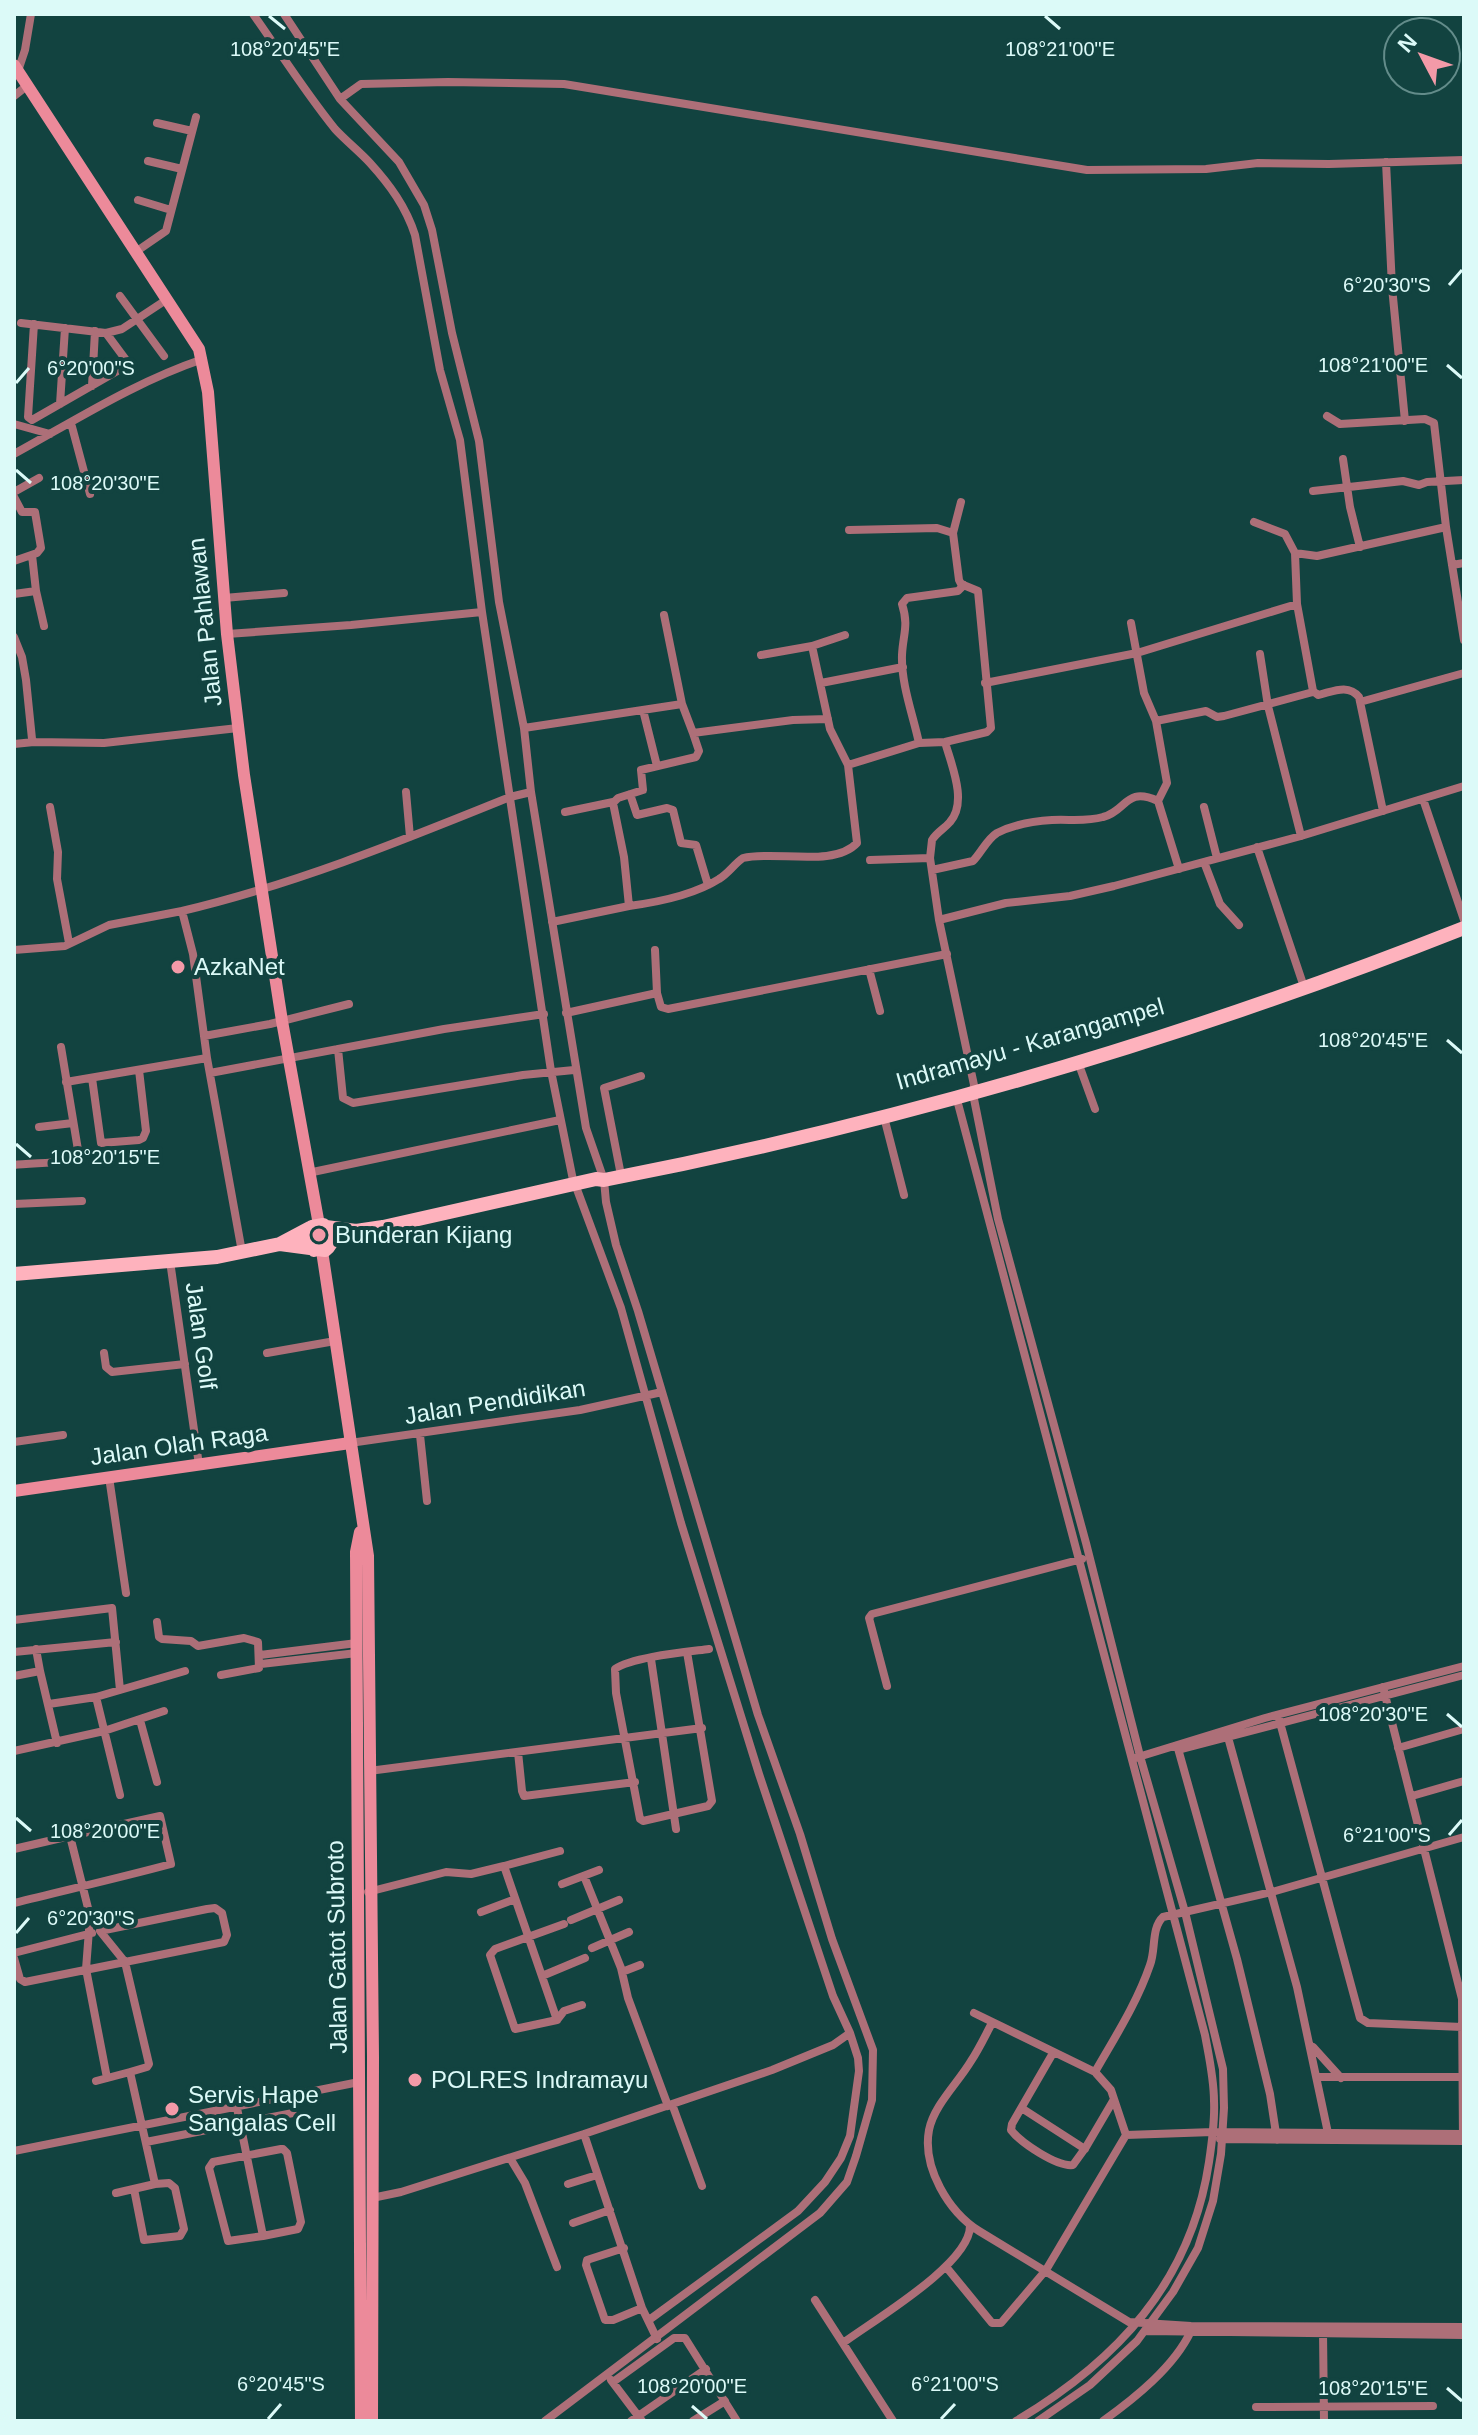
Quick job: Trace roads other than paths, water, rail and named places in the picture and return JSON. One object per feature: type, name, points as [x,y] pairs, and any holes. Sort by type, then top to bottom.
[{"type":"main road","name":"Indramayu - Karangampel","points":[[1443,932],[1464,920]]},
{"type":"main road","name":"Indramayu - Karangampel","points":[[356,1231],[600,1178],[729,1154],[884,1117],[1305,982],[1443,932],[1464,928]]},
{"type":"main road","points":[[965,1093],[1149,1041],[1305,982]]},
{"type":"main road","name":"Indramayu - Karangampel","points":[[600,1178],[620,1170],[965,1093]]},
{"type":"main road","points":[[319,1226],[306,1240],[321,1249]]},
{"type":"main road","points":[[319,1226],[332,1238],[321,1249]]},
{"type":"main road","points":[[14,1274],[242,1252],[280,1244],[319,1226],[356,1231]]},
{"type":"main road","points":[[280,1244],[321,1249],[356,1231]]},
{"type":"street","points":[[16,68],[25,50],[31,14]]},
{"type":"street","points":[[253,14],[319,109],[395,194],[408,215],[415,235],[440,370],[460,440],[482,612],[560,1120],[575,1184],[654,1394],[832,1939],[873,2050],[872,2100],[852,2169],[837,2195],[820,2213],[656,2338],[610,2378]]},
{"type":"street","points":[[284,14],[340,99],[399,162],[424,205],[432,230],[452,333],[479,441],[499,602],[524,728],[528,793],[559,957],[573,1071],[586,1128],[654,1394],[681,1523],[814,1941],[858,2058],[850,2136],[841,2158],[825,2182],[798,2211],[649,2322]]},
{"type":"street","name":"Jalan Pahlawan","points":[[16,68],[95,192],[137,251],[203,359],[238,728],[282,1021],[319,1226]]},
{"type":"street","points":[[340,99],[361,84],[564,84],[1087,170],[1206,169],[1258,163],[1464,160]]},
{"type":"street","points":[[14,96],[28,85]]},
{"type":"street","points":[[137,251],[166,231],[196,117]]},
{"type":"street","points":[[157,123],[192,131]]},
{"type":"street","points":[[148,161],[182,169]]},
{"type":"street","points":[[1386,162],[1392,287],[1405,421]]},
{"type":"street","points":[[138,200],[171,210]]},
{"type":"street","points":[[120,296],[164,356]]},
{"type":"street","points":[[21,323],[106,333],[122,329],[166,300]]},
{"type":"street","points":[[34,324],[29,419],[32,420],[125,368],[127,363],[106,333]]},
{"type":"street","points":[[60,404],[65,328]]},
{"type":"street","points":[[92,386],[95,331]]},
{"type":"street","points":[[14,454],[141,384],[203,359]]},
{"type":"street","points":[[1327,416],[1340,424],[1430,419],[1434,423],[1464,640]]},
{"type":"street","points":[[71,423],[90,494]]},
{"type":"street","points":[[14,424],[50,434]]},
{"type":"street","points":[[1343,459],[1360,547]]},
{"type":"street","points":[[14,561],[32,555],[41,548],[35,512],[22,512],[14,495],[39,478]]},
{"type":"street","points":[[1313,491],[1403,481],[1419,485],[1464,480]]},
{"type":"street","points":[[848,765],[919,743],[945,742],[991,730],[978,591],[959,580],[953,533],[961,502]]},
{"type":"street","points":[[1254,522],[1285,534],[1295,553],[1297,604],[1313,692]]},
{"type":"street","points":[[1295,553],[1317,556],[1446,527]]},
{"type":"street","points":[[849,530],[937,528],[953,533]]},
{"type":"street","points":[[32,555],[44,626]]},
{"type":"street","points":[[1452,565],[1464,563]]},
{"type":"street","points":[[919,743],[903,667],[902,653],[908,626],[903,601],[958,591],[964,585]]},
{"type":"street","points":[[14,594],[36,591]]},
{"type":"street","points":[[224,598],[284,593]]},
{"type":"street","points":[[985,683],[1137,653],[1297,604]]},
{"type":"street","points":[[227,634],[482,612]]},
{"type":"street","points":[[565,812],[613,802],[644,789],[641,770],[696,757],[699,751],[682,704],[664,615]]},
{"type":"street","points":[[1131,623],[1144,693],[1156,721],[1167,783],[1158,801],[1179,869]]},
{"type":"street","points":[[761,655],[812,646],[845,635]]},
{"type":"street","points":[[14,637],[22,657],[34,742]]},
{"type":"street","points":[[552,922],[672,897],[708,885],[724,876],[743,858],[805,858],[854,847],[857,837],[848,765],[834,739],[812,646]]},
{"type":"street","points":[[1260,654],[1268,706],[1301,836]]},
{"type":"street","points":[[821,683],[903,667]]},
{"type":"street","points":[[1360,702],[1464,673]]},
{"type":"street","points":[[1156,721],[1206,711],[1220,717],[1313,692],[1318,695],[1349,689],[1357,693],[1360,702],[1383,811]]},
{"type":"street","points":[[524,728],[682,704]]},
{"type":"street","points":[[643,710],[657,766]]},
{"type":"street","points":[[693,733],[793,720],[828,719]]},
{"type":"street","points":[[14,744],[104,743],[238,728]]},
{"type":"street","points":[[945,742],[954,774],[958,807],[950,822],[932,840],[930,858],[947,954],[965,1093],[1078,1560],[1136,1760],[1185,1912],[1223,2069],[1213,2201],[1198,2248],[1149,2327],[1090,2385],[1038,2421]]},
{"type":"street","points":[[939,920],[1006,903],[1084,893],[1179,869],[1301,836],[1464,786]]},
{"type":"street","points":[[406,792],[410,837]]},
{"type":"street","points":[[14,950],[69,943],[109,925],[262,891],[385,849],[511,797],[528,793]]},
{"type":"street","points":[[630,794],[637,815],[667,808],[673,810],[681,843],[696,845],[708,885]]},
{"type":"street","points":[[932,870],[973,861],[991,837],[1000,832],[1033,822],[1107,817],[1136,796],[1158,801]]},
{"type":"street","points":[[1423,799],[1464,920]]},
{"type":"street","points":[[613,802],[624,857],[629,906]]},
{"type":"street","points":[[50,807],[58,852],[57,879],[69,943]]},
{"type":"street","points":[[1204,807],[1217,858]]},
{"type":"street","points":[[1257,847],[1305,982]]},
{"type":"street","points":[[870,860],[930,858]]},
{"type":"street","points":[[1204,862],[1220,904],[1239,925]]},
{"type":"street","points":[[182,911],[193,954],[207,1058],[242,1252]]},
{"type":"street","points":[[655,950],[657,993],[661,1007],[668,1009],[947,954]]},
{"type":"street","points":[[869,969],[880,1011]]},
{"type":"street","points":[[566,1013],[657,993]]},
{"type":"street","points":[[204,1036],[349,1004]]},
{"type":"street","points":[[210,1073],[444,1029],[544,1014]]},
{"type":"street","points":[[14,1165],[43,1161],[75,1162],[78,1150],[61,1047]]},
{"type":"street","points":[[338,1049],[343,1096],[345,1101],[353,1103],[573,1071]]},
{"type":"street","points":[[66,1082],[207,1058]]},
{"type":"street","points":[[1078,1062],[1095,1109]]},
{"type":"street","points":[[92,1078],[101,1143],[139,1140],[146,1131],[139,1070]]},
{"type":"street","points":[[620,1170],[604,1088],[641,1076]]},
{"type":"street","points":[[965,1093],[1081,1522],[1173,1914],[1205,2035],[1214,2089],[1216,2135],[1204,2194],[1193,2228],[1171,2275],[1133,2325],[1090,2371],[1016,2421]]},
{"type":"street","points":[[884,1117],[904,1195]]},
{"type":"street","points":[[308,1173],[560,1120]]},
{"type":"street","points":[[39,1127],[73,1123]]},
{"type":"street","points":[[14,1204],[82,1201]]},
{"type":"street","name":"Jalan Gatot Subroto","points":[[321,1249],[368,1556],[369,1771],[358,2028],[361,2059],[361,2421]]},
{"type":"street","name":"Jalan Golf","points":[[170,1261],[199,1465]]},
{"type":"street","points":[[267,1353],[335,1341]]},
{"type":"street","points":[[104,1353],[106,1367],[112,1372],[185,1364]]},
{"type":"street","name":"Jalan Pendidikan","points":[[350,1443],[420,1435],[654,1394]]},
{"type":"street","points":[[14,1442],[63,1435]]},
{"type":"street","points":[[420,1435],[427,1501]]},
{"type":"street","name":"Jalan Olah Raga","points":[[14,1491],[350,1443]]},
{"type":"street","points":[[109,1477],[126,1593]]},
{"type":"street","name":"Jalan Gatot Subroto","points":[[362,1521],[356,1552],[357,1648],[373,2121],[372,2421]]},
{"type":"street","points":[[1070,1526],[1081,1522]]},
{"type":"street","points":[[887,1686],[869,1618],[872,1614],[1090,1558]]},
{"type":"street","points":[[14,1620],[112,1608],[120,1690]]},
{"type":"street","points":[[157,1622],[162,1639],[191,1641],[198,1646],[250,1638],[258,1642],[261,1659],[258,1669],[221,1675]]},
{"type":"street","points":[[14,1652],[116,1642]]},
{"type":"street","points":[[261,1659],[357,1648]]},
{"type":"street","points":[[36,1649],[57,1743]]},
{"type":"street","points":[[687,1652],[712,1801],[708,1806],[642,1820],[614,1672],[623,1664],[687,1652],[709,1649]]},
{"type":"street","points":[[651,1659],[676,1829]]},
{"type":"street","points":[[1384,1692],[1464,1666]]},
{"type":"street","points":[[14,1676],[40,1671]]},
{"type":"street","points":[[49,1704],[96,1697],[185,1671]]},
{"type":"street","points":[[1136,1760],[1279,1719],[1464,1675]]},
{"type":"street","points":[[1384,1692],[1462,1999],[1463,2138]]},
{"type":"street","points":[[96,1697],[120,1795]]},
{"type":"street","points":[[739,1702],[752,1698]]},
{"type":"street","points":[[14,1751],[104,1731],[164,1711]]},
{"type":"street","points":[[1279,1719],[1360,2018],[1368,2023],[1462,2027]]},
{"type":"street","points":[[140,1720],[157,1782]]},
{"type":"street","points":[[369,1771],[702,1728]]},
{"type":"street","points":[[1398,1748],[1464,1729]]},
{"type":"street","points":[[1226,1733],[1272,1892],[1310,2043],[1328,2133]]},
{"type":"street","points":[[1178,1747],[1241,1973],[1278,2136]]},
{"type":"street","points":[[518,1752],[524,1796],[635,1782]]},
{"type":"street","points":[[1412,1796],[1464,1781]]},
{"type":"street","points":[[14,1849],[160,1816],[171,1864],[14,1903]]},
{"type":"street","points":[[70,1836],[88,1908]]},
{"type":"street","points":[[1095,2072],[1139,1995],[1153,1957],[1157,1923],[1163,1917],[1272,1892],[1464,1837]]},
{"type":"street","points":[[364,1892],[446,1872],[471,1874],[560,1851]]},
{"type":"street","points":[[504,1866],[557,2020]]},
{"type":"street","points":[[562,1884],[599,1870]]},
{"type":"street","points":[[584,1876],[702,2186]]},
{"type":"street","points":[[481,1912],[515,1899]]},
{"type":"street","points":[[582,2005],[564,2011],[557,2020],[518,2030],[490,1955],[492,1950],[619,1900]]},
{"type":"street","points":[[215,1908],[222,1913],[227,1935],[224,1942],[22,1981],[14,1956],[100,1931],[215,1908]]},
{"type":"street","points":[[96,2081],[148,2067],[149,2064],[125,1962],[90,1917],[86,1969],[107,2078]]},
{"type":"street","points":[[592,1948],[629,1932]]},
{"type":"street","points":[[542,1976],[585,1958]]},
{"type":"street","points":[[622,1972],[640,1965]]},
{"type":"street","points":[[974,2013],[1095,2072],[1108,2085],[1126,2135]]},
{"type":"street","points":[[992,2023],[971,2062],[942,2103],[929,2130],[931,2159],[940,2186],[957,2215],[970,2226],[1133,2325],[1464,2335]]},
{"type":"street","points":[[371,2198],[401,2192],[670,2105],[833,2045],[850,2033]]},
{"type":"street","points":[[1310,2043],[1341,2078]]},
{"type":"street","points":[[1053,2053],[1010,2128],[1013,2134],[1057,2163],[1073,2165],[1113,2101]]},
{"type":"street","points":[[130,2072],[155,2184]]},
{"type":"street","points":[[1317,2077],[1462,2077]]},
{"type":"street","points":[[14,2151],[359,2082]]},
{"type":"street","points":[[237,2108],[263,2236]]},
{"type":"street","points":[[1023,2109],[1085,2149]]},
{"type":"street","points":[[146,2142],[293,2113]]},
{"type":"street","points":[[1278,2136],[1328,2133],[1463,2138]]},
{"type":"street","points":[[584,2134],[642,2308],[656,2338]]},
{"type":"street","points":[[1126,2135],[1463,2138]]},
{"type":"street","points":[[947,2268],[992,2323],[1001,2323],[1046,2270],[1126,2135]]},
{"type":"street","points":[[283,2149],[287,2153],[301,2226],[298,2229],[228,2241],[209,2168],[213,2162],[246,2155],[283,2149]]},
{"type":"street","points":[[510,2158],[525,2183],[557,2267]]},
{"type":"street","points":[[568,2184],[597,2175]]},
{"type":"street","points":[[116,2193],[155,2184],[169,2183],[175,2188],[184,2229],[180,2236],[144,2240],[134,2189]]},
{"type":"street","points":[[573,2223],[610,2210]]},
{"type":"street","points":[[843,2343],[947,2268],[968,2240],[970,2226]]},
{"type":"street","points":[[624,2248],[587,2260],[586,2265],[605,2320],[613,2320],[642,2308]]},
{"type":"street","points":[[815,2300],[893,2421]]},
{"type":"street","points":[[1323,2330],[1464,2327]]},
{"type":"street","points":[[1103,2421],[1145,2388],[1191,2329]]},
{"type":"street","points":[[1323,2330],[1324,2421]]},
{"type":"street","points":[[545,2421],[677,2336],[689,2342],[737,2421]]},
{"type":"street","points":[[610,2378],[637,2419],[706,2369]]},
{"type":"street","points":[[693,2421],[725,2401]]},
{"type":"street","points":[[1256,2407],[1433,2406]]},
{"type":"place","name":"AzkaNet","points":[[178,967]]},
{"type":"place","name":"Bunderan Kijang","points":[[319,1235]]},
{"type":"place","name":"POLRES Indramayu","points":[[415,2080]]},
{"type":"place","name":"Servis Hape Sangalas Cell","points":[[172,2109]]}]
